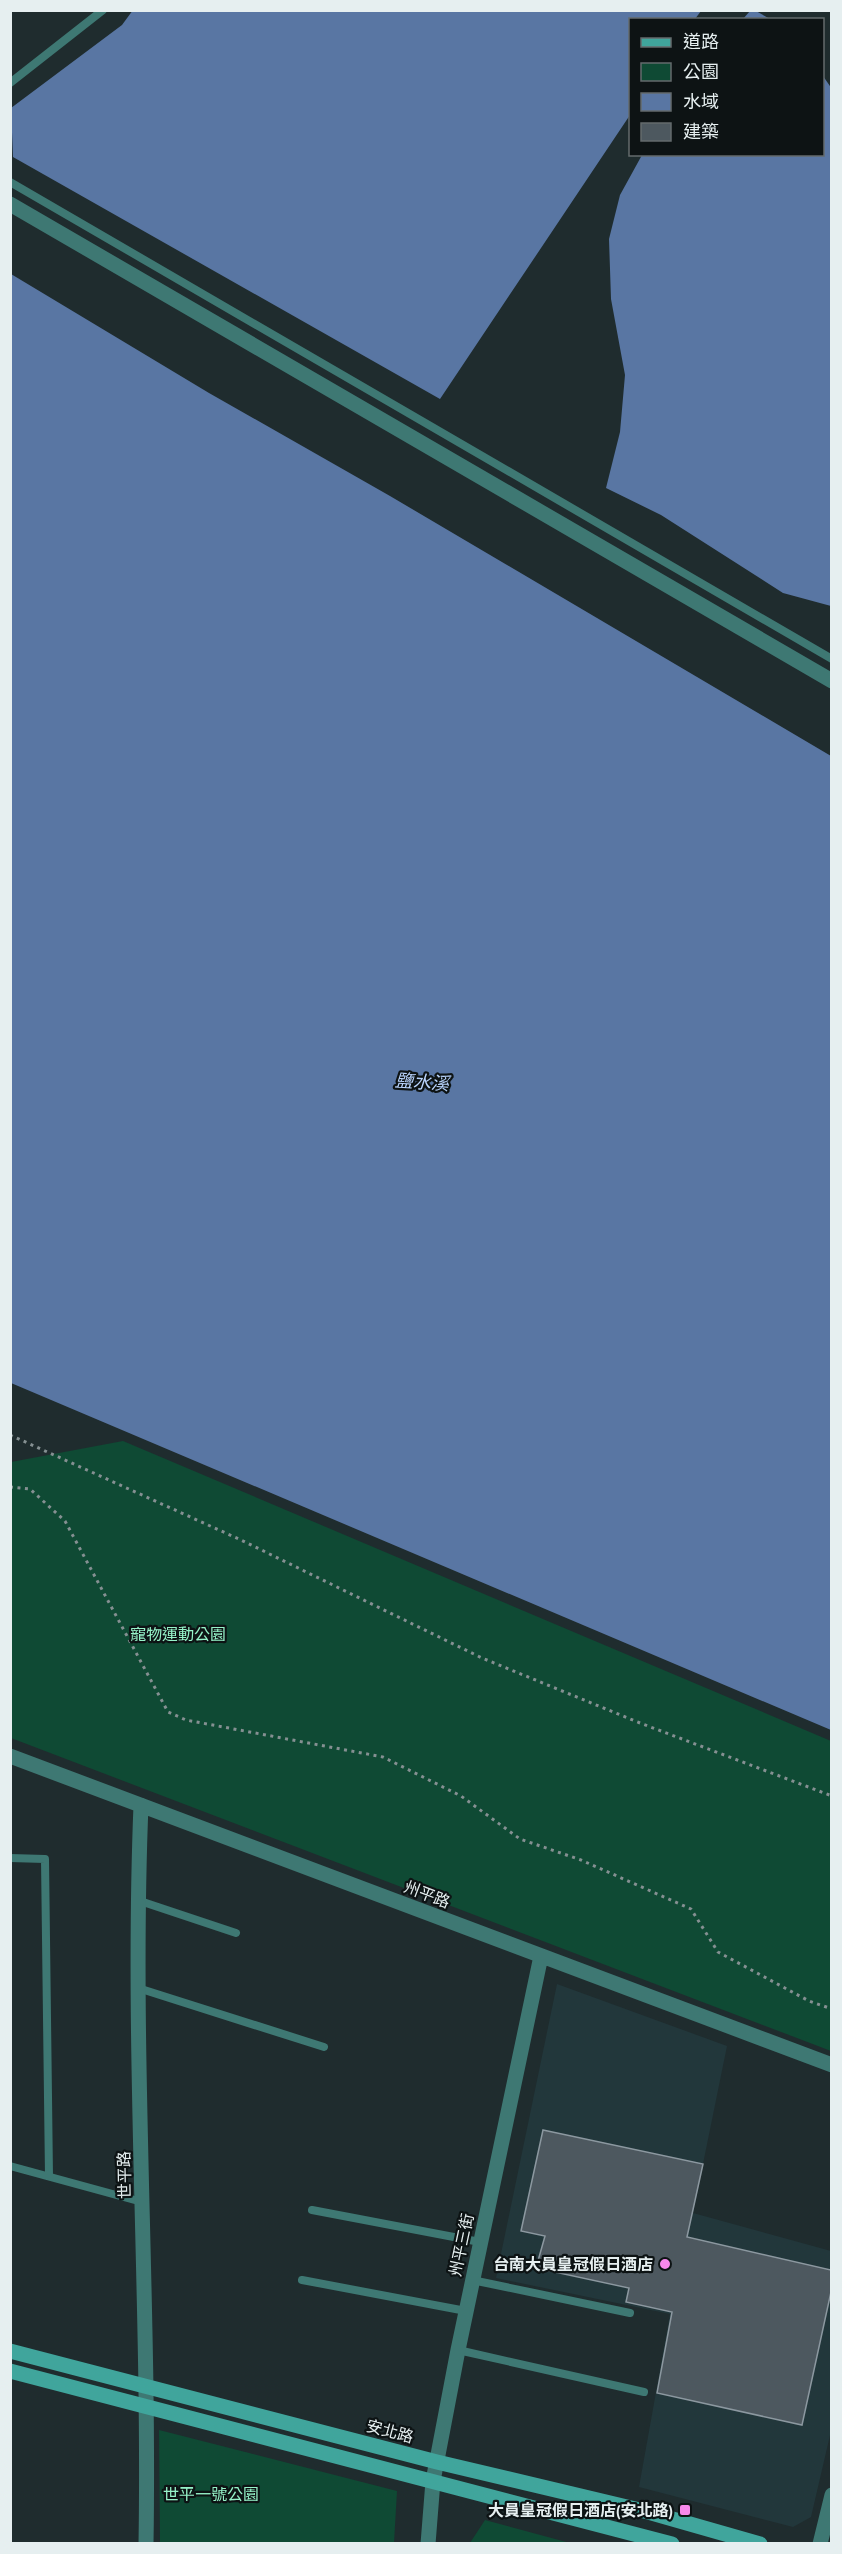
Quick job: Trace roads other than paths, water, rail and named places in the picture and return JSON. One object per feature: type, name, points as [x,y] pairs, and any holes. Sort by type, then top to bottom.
[{"type":"street","points":[[10,204],[831,681]]},
{"type":"street","name":"州平路","points":[[10,1756],[831,2065]]},
{"type":"street","name":"世平路","points":[[141,1805],[137,1900],[142,2202],[148,2386],[146,2544]]},
{"type":"street","name":"州平三街","points":[[428,2544],[433,2481],[458,2350],[541,1956]]},
{"type":"street","name":"安北路","points":[[10,2351],[437,2462],[648,2512],[760,2544]]},
{"type":"street","points":[[10,2371],[672,2544]]},
{"type":"street","points":[[820,2544],[831,2495]]},
{"type":"lane","points":[[10,82],[103,10]]},
{"type":"lane","points":[[10,182],[831,659]]},
{"type":"lane","points":[[10,1858],[45,1859],[49,2176]]},
{"type":"lane","points":[[137,1900],[236,1933]]},
{"type":"lane","points":[[138,1988],[324,2047]]},
{"type":"lane","points":[[10,2166],[142,2202]]},
{"type":"lane","points":[[312,2210],[480,2242]]},
{"type":"lane","points":[[302,2280],[466,2311]]},
{"type":"lane","points":[[472,2280],[630,2313]]},
{"type":"lane","points":[[458,2350],[644,2392]]},
{"type":"water","points":[[133,10],[701,10],[696,18],[629,18],[629,116],[440,399],[13,157],[11,108],[122,25]]},
{"type":"water","points":[[750,11],[756,11],[768,18],[744,18]]},
{"type":"water","points":[[824,77],[832,89],[831,606],[783,593],[661,515],[606,488],[620,432],[625,375],[611,299],[609,239],[620,195],[641,156],[824,156]]},
{"type":"water","name":"鹽水溪","points":[[11,274],[209,393],[390,496],[831,756],[831,1730],[11,1383]]},
{"type":"place","name":"台南大員皇冠假日酒店","points":[[665,2264]]},
{"type":"place","name":"大員皇冠假日酒店(安北路)","points":[[685,2510]]},
{"type":"park label","name":"寵物運動公園","points":[[178,1634]]},
{"type":"park label","name":"世平一號公園","points":[[211,2494]]}]
